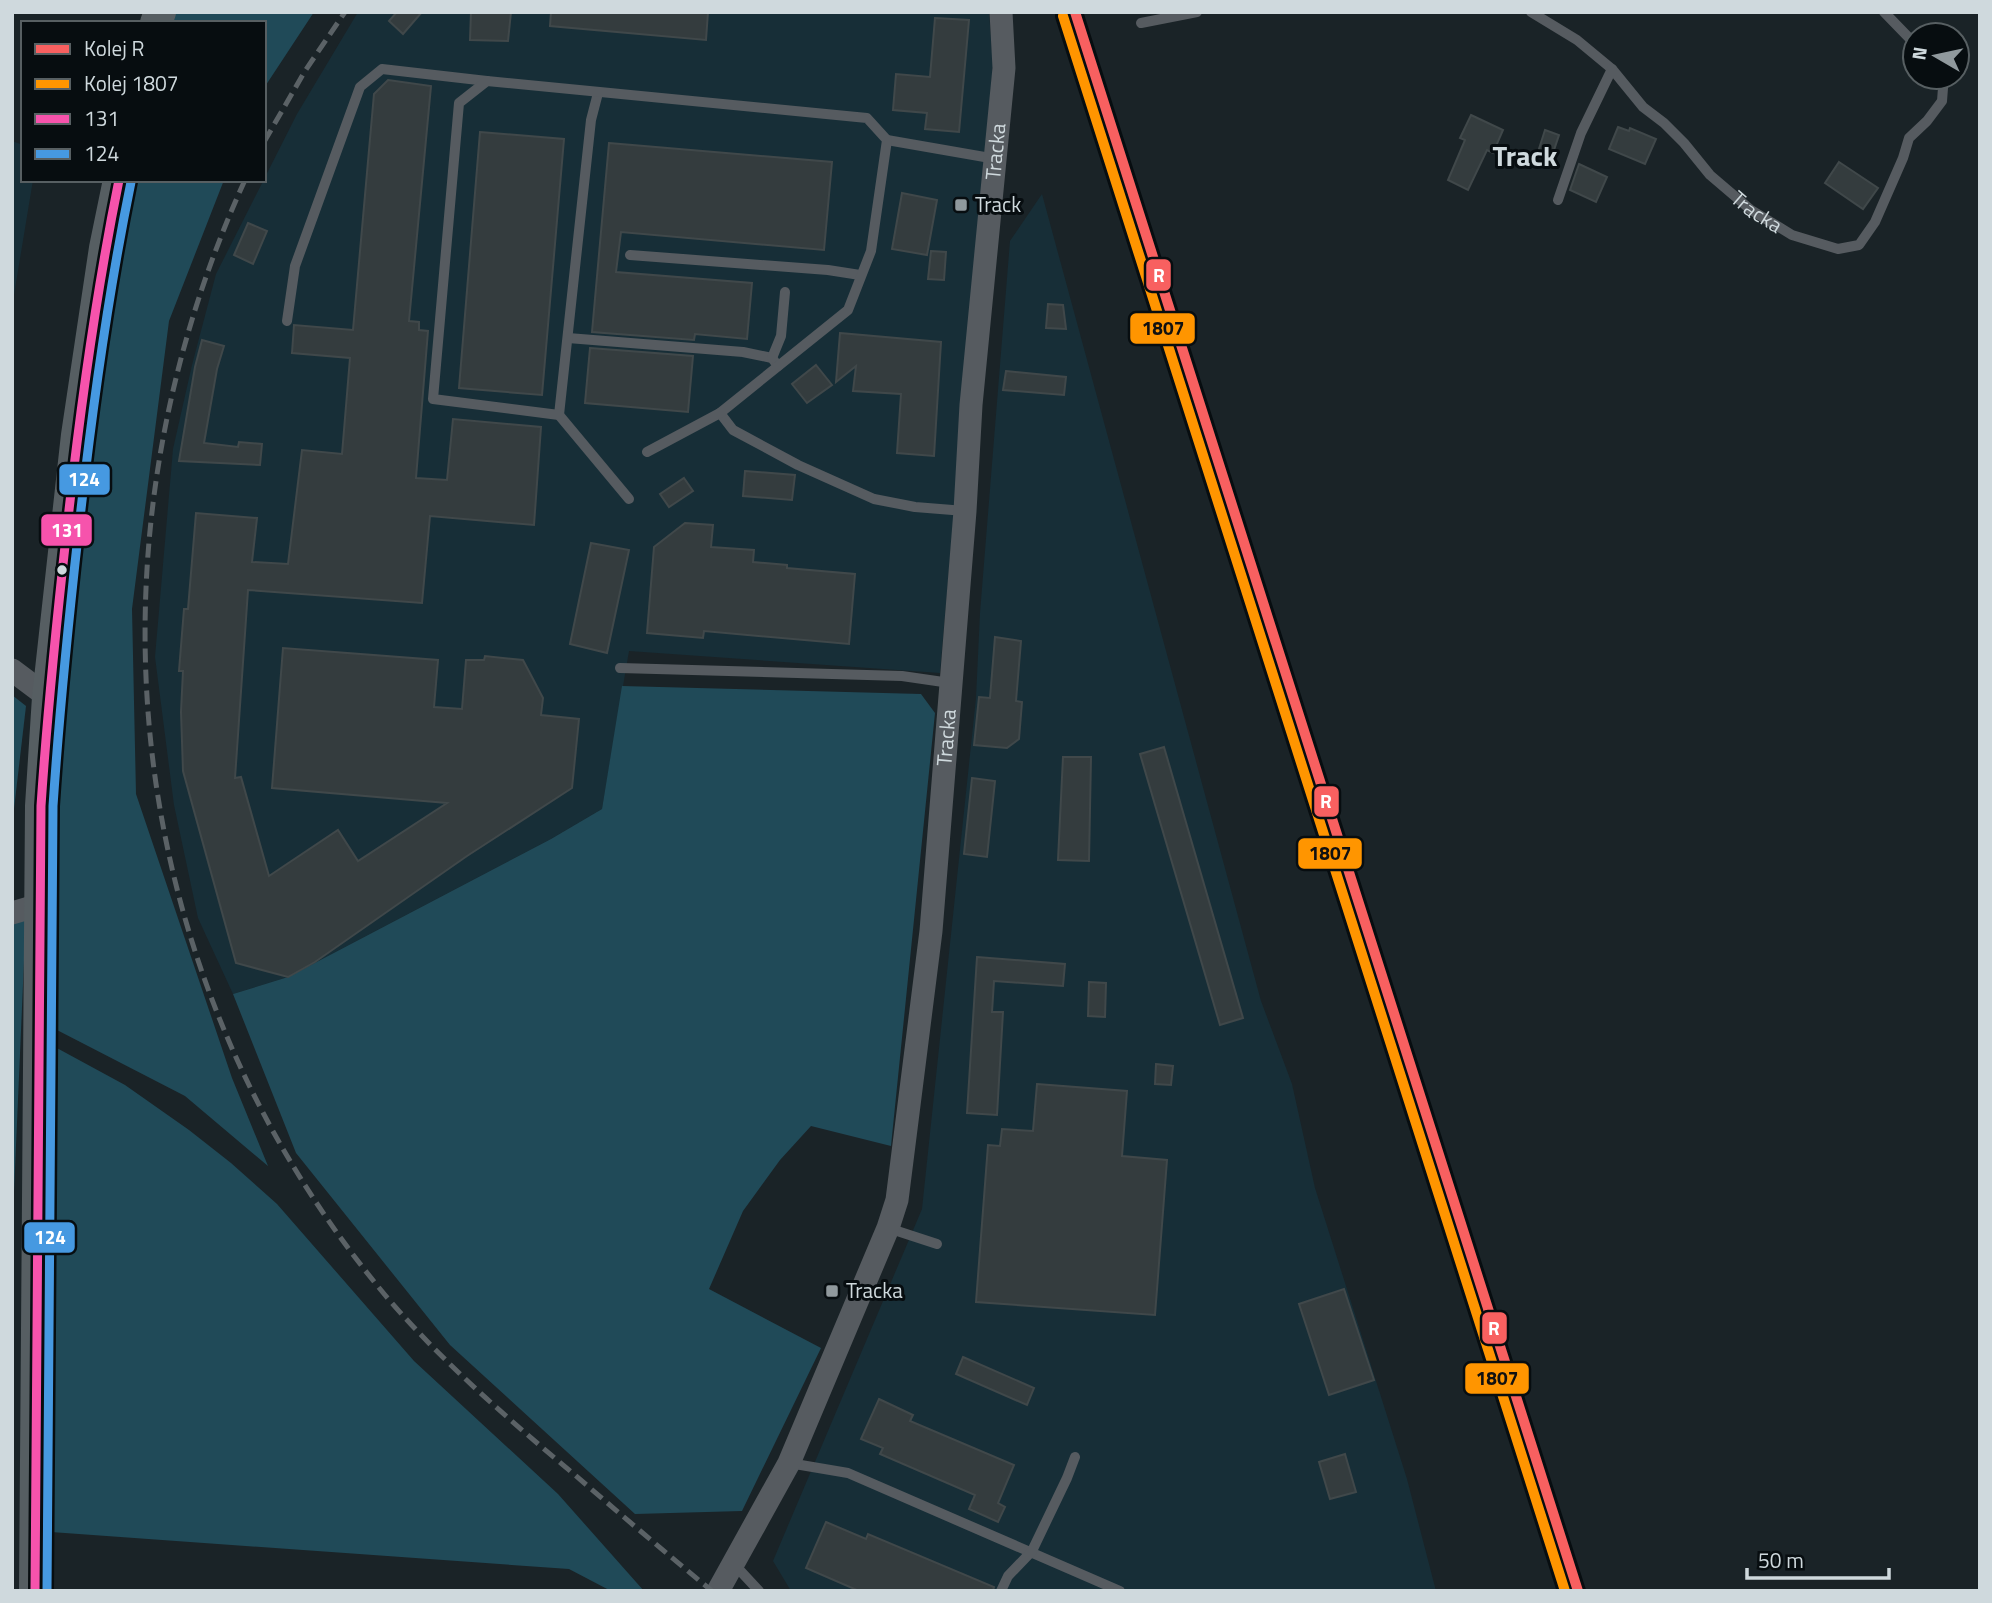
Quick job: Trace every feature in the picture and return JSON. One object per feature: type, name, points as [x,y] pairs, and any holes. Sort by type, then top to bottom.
[{"type":"street","name":"Tracka","points":[[718,1591],[789,1463],[897,1200],[931,931],[971,405],[1004,68],[1001,12]]},
{"type":"street","points":[[35,1591],[26,909],[41,806],[48,697],[77,435],[105,248],[119,182]]},
{"type":"street","points":[[12,670],[48,697]]},
{"type":"lane","points":[[1141,23],[1197,12]]},
{"type":"lane","name":"Tracka","points":[[1531,12],[1577,40],[1612,69],[1643,107],[1684,143],[1710,175],[1751,210],[1792,235],[1838,249],[1859,245],[1875,222],[1909,138],[1927,121],[1942,101],[1943,91]]},
{"type":"lane","points":[[1884,12],[1901,30]]},
{"type":"lane","points":[[287,321],[295,266],[360,87],[382,69],[598,93],[867,118],[887,140],[996,159]]},
{"type":"lane","points":[[1558,201],[1581,133],[1612,69]]},
{"type":"lane","points":[[488,81],[459,103],[433,399],[559,415],[629,499]]},
{"type":"lane","points":[[559,415],[591,120],[598,93]]},
{"type":"lane","points":[[647,452],[720,413],[775,362],[848,310],[871,251],[887,140]]},
{"type":"lane","points":[[630,255],[828,270],[860,275]]},
{"type":"lane","points":[[775,362],[781,336],[785,292]]},
{"type":"lane","points":[[568,338],[743,352],[775,362]]},
{"type":"lane","points":[[720,413],[733,430],[798,465],[874,499],[915,507],[965,511]]},
{"type":"lane","points":[[620,668],[902,676],[950,683]]},
{"type":"lane","points":[[887,1228],[937,1244]]},
{"type":"lane","points":[[1002,1591],[1008,1576],[1032,1551],[1075,1457]]},
{"type":"lane","points":[[789,1463],[848,1473],[1120,1591]]},
{"type":"lane","points":[[733,1563],[759,1591]]},
{"type":"shaded area","points":[[167,12],[314,12],[266,85],[266,21],[165,21]]},
{"type":"shaded area","points":[[358,12],[989,12],[993,65],[940,673],[629,651],[602,809],[551,839],[288,977],[233,994],[198,918],[174,805],[155,657],[173,449],[192,365],[216,274],[263,182],[266,182],[266,175],[297,114]]},
{"type":"shaded area","points":[[12,141],[21,144],[21,182],[33,182],[12,307]]},
{"type":"shaded area","points":[[132,182],[223,182],[169,321],[132,609],[136,794],[232,1078],[268,1166],[185,1096],[55,1029],[55,741],[112,282]]},
{"type":"shaded area","points":[[1042,194],[1261,1001],[1292,1084],[1315,1188],[1407,1479],[1436,1591],[791,1591],[773,1561],[922,1209],[976,698],[980,613],[1010,241]]},
{"type":"shaded area","points":[[622,686],[921,694],[935,713],[891,1146],[811,1126],[780,1160],[743,1211],[709,1289],[821,1348],[742,1511],[635,1514],[450,1345],[296,1153],[233,994],[288,977],[551,839],[602,809]]},
{"type":"shaded area","points":[[12,695],[26,706],[12,826]]},
{"type":"shaded area","points":[[26,915],[13,1215],[12,920]]},
{"type":"shaded area","points":[[55,1047],[125,1085],[189,1130],[277,1204],[414,1361],[558,1494],[644,1591],[611,1591],[569,1569],[51,1532],[55,1307]]},
{"type":"building","points":[[397,12],[422,12],[403,34],[389,21]]},
{"type":"building","points":[[471,12],[511,12],[508,41],[470,40]]},
{"type":"building","points":[[551,12],[708,12],[706,40],[550,26]]},
{"type":"building","points":[[935,18],[969,20],[959,132],[925,129],[927,113],[893,110],[896,74],[930,77]]},
{"type":"building","points":[[388,80],[431,86],[409,321],[419,322],[419,330],[428,331],[416,478],[447,480],[453,419],[541,427],[534,525],[430,516],[422,603],[248,590],[235,778],[241,777],[269,876],[338,830],[358,861],[447,803],[272,788],[283,648],[438,660],[434,707],[462,709],[466,660],[484,660],[485,656],[523,660],[543,698],[541,715],[579,719],[572,788],[467,856],[315,962],[288,977],[236,963],[183,771],[183,671],[179,671],[184,609],[188,609],[196,513],[257,518],[252,562],[288,564],[302,450],[342,454],[350,358],[292,353],[294,325],[353,330],[374,94]]},
{"type":"building","points":[[1471,115],[1503,130],[1493,153],[1487,150],[1468,190],[1448,180],[1465,140],[1460,138]]},
{"type":"building","points":[[1618,127],[1629,131],[1630,128],[1656,139],[1645,164],[1609,149]]},
{"type":"building","points":[[1545,130],[1559,135],[1551,159],[1537,155]]},
{"type":"building","points":[[480,132],[564,139],[542,395],[459,388]]},
{"type":"building","points":[[609,143],[832,162],[824,250],[621,232],[616,272],[752,283],[747,339],[695,334],[694,340],[592,332]]},
{"type":"building","points":[[1839,162],[1878,188],[1863,209],[1825,183]]},
{"type":"building","points":[[1579,164],[1607,177],[1596,202],[1570,190]]},
{"type":"building","points":[[902,193],[937,200],[927,255],[892,249]]},
{"type":"building","points":[[248,223],[267,231],[253,264],[234,255]]},
{"type":"building","points":[[931,251],[946,252],[944,280],[928,279]]},
{"type":"building","points":[[1048,304],[1063,305],[1066,329],[1046,328]]},
{"type":"building","points":[[840,333],[941,342],[934,456],[897,453],[901,394],[853,391],[856,366],[836,382]]},
{"type":"building","points":[[202,340],[224,346],[217,369],[204,443],[238,447],[239,442],[262,444],[260,465],[179,461]]},
{"type":"building","points":[[590,348],[693,356],[688,412],[585,403]]},
{"type":"building","points":[[816,365],[832,385],[807,403],[792,384]]},
{"type":"building","points":[[1006,371],[1066,377],[1064,395],[1003,390]]},
{"type":"building","points":[[745,471],[795,475],[792,500],[743,496]]},
{"type":"building","points":[[684,478],[693,491],[669,507],[660,494]]},
{"type":"building","points":[[685,523],[713,525],[711,547],[754,550],[753,562],[855,574],[849,644],[704,631],[703,638],[647,633],[654,547]]},
{"type":"building","points":[[591,543],[629,550],[607,653],[570,644]]},
{"type":"building","points":[[995,637],[1021,641],[1016,701],[1022,702],[1019,739],[1007,748],[974,745],[979,697],[990,698]]},
{"type":"building","points":[[1164,747],[1243,1018],[1220,1025],[1140,754]]},
{"type":"building","points":[[1063,757],[1091,757],[1089,861],[1058,860]]},
{"type":"building","points":[[972,778],[995,781],[987,857],[964,854]]},
{"type":"building","points":[[977,957],[1065,964],[1063,986],[994,981],[992,1012],[1003,1012],[997,1115],[967,1113]]},
{"type":"building","points":[[1089,982],[1106,983],[1105,1017],[1088,1016]]},
{"type":"building","points":[[1156,1064],[1173,1066],[1171,1085],[1155,1084]]},
{"type":"building","points":[[1037,1084],[1127,1091],[1122,1156],[1167,1160],[1155,1315],[976,1302],[988,1145],[1000,1146],[1002,1129],[1033,1131]]},
{"type":"building","points":[[1344,1289],[1374,1380],[1329,1395],[1299,1304]]},
{"type":"building","points":[[963,1357],[1034,1388],[1027,1405],[956,1374]]},
{"type":"building","points":[[879,1399],[913,1415],[910,1421],[1014,1465],[998,1503],[1005,1507],[998,1522],[969,1509],[975,1495],[880,1454],[883,1448],[861,1439]]},
{"type":"building","points":[[1345,1454],[1356,1492],[1330,1499],[1319,1462]]},
{"type":"building","points":[[826,1522],[866,1539],[868,1534],[994,1587],[993,1591],[859,1591],[806,1568]]},
{"type":"railway","points":[[266,139],[305,71],[345,12]]},
{"type":"railway","points":[[244,182],[191,322],[158,467],[145,613],[153,758],[180,901],[228,1040],[297,1172],[385,1295],[429,1344],[500,1411],[712,1591]]},
{"type":"rail line","name":"R","points":[[1075,12],[1578,1591]]},
{"type":"rail line","name":"1807","points":[[1063,16],[1565,1591]]},
{"type":"transit line","name":"131","points":[[35,1591],[41,806],[55,638],[76,447],[95,313],[119,182]]},
{"type":"transit line","name":"124","points":[[47,1591],[53,806],[67,637],[88,447],[107,314],[131,182]]},
{"type":"place","name":"Track","points":[[961,205]]},
{"type":"place","name":"Tracka","points":[[832,1291]]},
{"type":"district","name":"Track","points":[[1525,156]]}]
